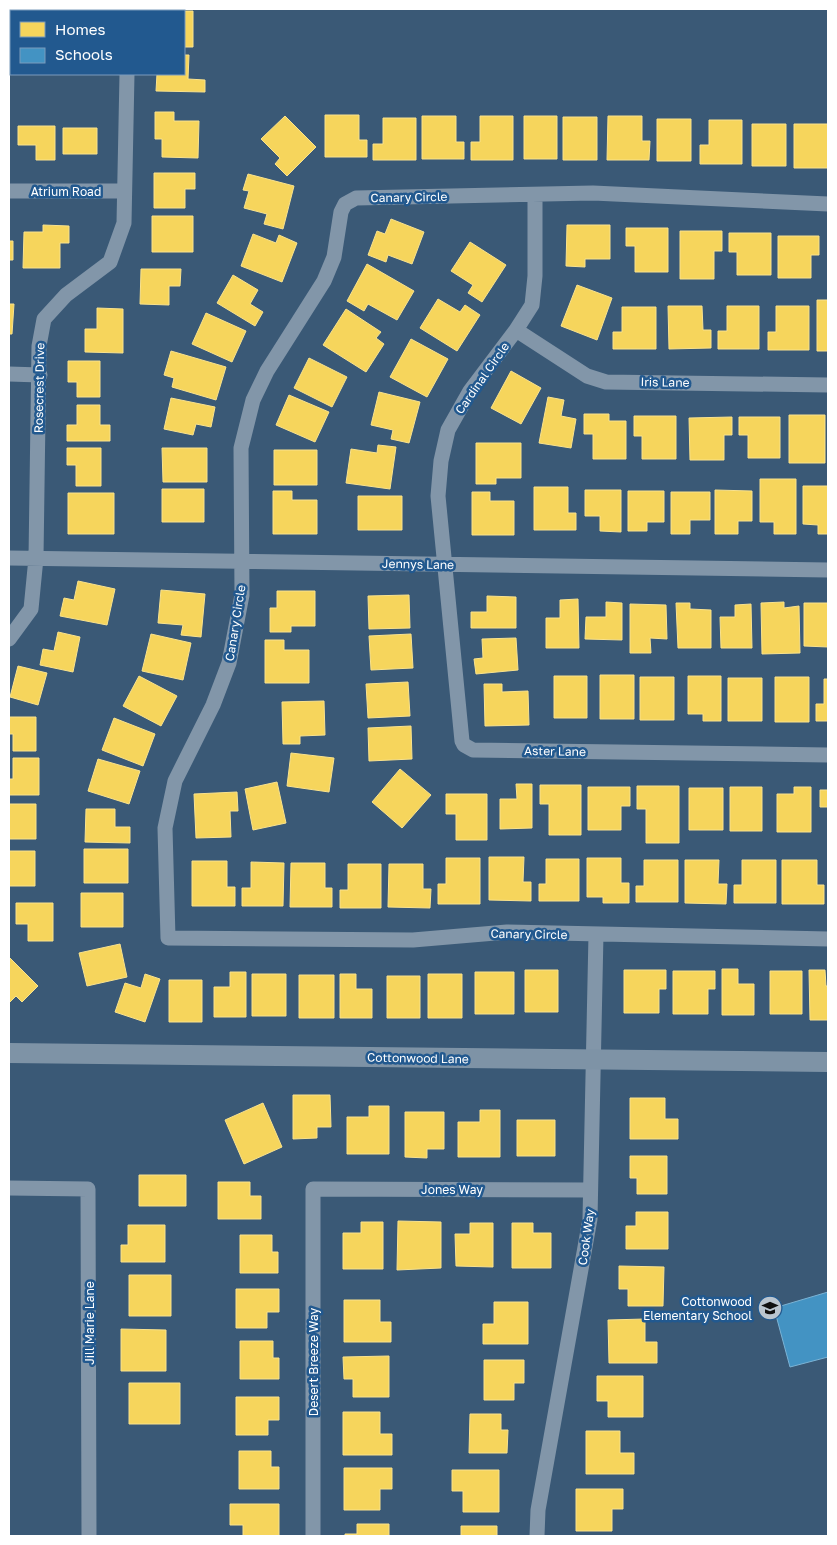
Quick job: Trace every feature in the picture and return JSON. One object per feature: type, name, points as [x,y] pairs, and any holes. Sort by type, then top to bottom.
[{"type":"main road","name":"Cottonwood Lane","points":[[9,1053],[828,1062]]},
{"type":"street","name":"Rosecrest Drive","points":[[9,639],[31,609],[36,558],[39,346],[44,319],[66,295],[110,262],[124,223],[127,75]]},
{"type":"street","name":"Atrium Road","points":[[9,191],[124,191]]},
{"type":"street","name":"Canary Circle","points":[[828,204],[593,193],[356,198],[345,204],[341,212],[334,257],[324,281],[267,371],[254,400],[241,448],[242,595],[229,664],[213,705],[175,781],[166,828],[168,938],[412,940],[507,932],[828,939]]},
{"type":"street","name":"Cardinal Circle","points":[[445,565],[438,496],[443,445],[448,430],[470,391],[516,330],[532,305],[535,276],[535,195]]},
{"type":"street","name":"Iris Lane","points":[[516,330],[587,376],[606,382],[828,385]]},
{"type":"street","points":[[9,374],[40,375]]},
{"type":"street","name":"Jennys Lane","points":[[9,558],[828,570]]},
{"type":"street","name":"Aster Lane","points":[[445,565],[460,736],[468,748],[828,755]]},
{"type":"street","name":"Cook Way","points":[[537,1536],[538,1510],[590,1218],[595,1060],[596,934]]},
{"type":"street","name":"Jill Marie Lane","points":[[9,1188],[88,1189],[89,1536]]},
{"type":"street","name":"Jones Way","points":[[314,1188],[590,1190]]},
{"type":"street","name":"Desert Breeze Way","points":[[314,1188],[314,1536]]},
{"type":"building: Homes","points":[[185,11],[193,11],[193,47],[185,47]]},
{"type":"building: Homes","points":[[185,55],[189,55],[188,79],[205,80],[205,92],[156,91],[157,75],[185,75]]},
{"type":"building: Homes","points":[[155,112],[174,112],[174,121],[199,121],[198,158],[162,157],[162,139],[155,139]]},
{"type":"building: Homes","points":[[325,115],[359,115],[359,140],[367,140],[367,157],[325,157]]},
{"type":"building: Homes","points":[[285,116],[316,147],[287,176],[275,164],[280,158],[261,139]]},
{"type":"building: Homes","points":[[422,116],[456,116],[456,142],[464,142],[464,159],[422,159]]},
{"type":"building: Homes","points":[[480,116],[513,116],[513,160],[471,160],[471,142],[480,142]]},
{"type":"building: Homes","points":[[524,116],[557,116],[557,159],[524,159]]},
{"type":"building: Homes","points":[[608,116],[642,116],[642,141],[650,141],[649,160],[607,160]]},
{"type":"building: Homes","points":[[563,117],[597,117],[597,160],[563,160]]},
{"type":"building: Homes","points":[[383,118],[416,118],[416,160],[373,160],[373,144],[383,144]]},
{"type":"building: Homes","points":[[657,119],[691,119],[691,161],[657,161]]},
{"type":"building: Homes","points":[[709,120],[742,120],[742,164],[700,164],[700,145],[709,145]]},
{"type":"building: Homes","points":[[752,124],[786,124],[786,166],[752,166]]},
{"type":"building: Homes","points":[[794,124],[828,124],[828,168],[794,168]]},
{"type":"building: Homes","points":[[18,126],[55,126],[55,160],[36,160],[36,145],[18,145]]},
{"type":"building: Homes","points":[[63,128],[97,128],[97,154],[63,154]]},
{"type":"building: Homes","points":[[154,173],[195,173],[195,189],[185,189],[185,208],[154,208]]},
{"type":"building: Homes","points":[[248,174],[294,186],[283,229],[264,224],[267,214],[244,208],[249,191],[243,190]]},
{"type":"building: Homes","points":[[152,216],[193,216],[193,252],[152,252]]},
{"type":"building: Homes","points":[[391,219],[424,232],[412,264],[388,255],[386,262],[368,255],[377,231],[385,234]]},
{"type":"building: Homes","points":[[43,225],[69,226],[69,243],[60,243],[60,268],[23,268],[24,232],[43,232]]},
{"type":"building: Homes","points":[[567,225],[610,225],[610,259],[585,259],[585,267],[566,266]]},
{"type":"building: Homes","points":[[626,228],[668,228],[668,272],[635,272],[635,246],[626,246]]},
{"type":"building: Homes","points":[[680,231],[722,231],[722,251],[714,251],[714,279],[680,279]]},
{"type":"building: Homes","points":[[729,233],[771,233],[771,275],[737,275],[737,252],[729,252]]},
{"type":"building: Homes","points":[[253,234],[276,243],[279,235],[297,243],[282,282],[241,266]]},
{"type":"building: Homes","points":[[778,236],[819,236],[819,255],[811,255],[811,278],[778,278]]},
{"type":"building: Homes","points":[[9,241],[13,241],[13,260],[9,260]]},
{"type":"building: Homes","points":[[470,242],[506,265],[482,302],[468,293],[473,285],[451,271]]},
{"type":"building: Homes","points":[[367,264],[414,291],[397,320],[368,304],[364,311],[347,301]]},
{"type":"building: Homes","points":[[141,269],[181,269],[180,286],[169,286],[169,305],[140,304]]},
{"type":"building: Homes","points":[[233,275],[258,290],[250,304],[263,312],[255,326],[217,303]]},
{"type":"building: Homes","points":[[577,285],[612,298],[597,340],[561,326]]},
{"type":"building: Homes","points":[[438,299],[460,312],[465,305],[480,315],[457,351],[420,328]]},
{"type":"building: Homes","points":[[817,300],[828,300],[828,351],[817,351]]},
{"type":"building: Homes","points":[[9,304],[14,304],[12,334],[9,334]]},
{"type":"building: Homes","points":[[668,306],[702,306],[703,330],[711,330],[711,348],[669,349]]},
{"type":"building: Homes","points":[[727,306],[759,306],[759,349],[718,349],[718,331],[727,331]]},
{"type":"building: Homes","points":[[776,306],[809,306],[809,350],[768,350],[768,332],[776,332]]},
{"type":"building: Homes","points":[[622,307],[656,307],[656,349],[613,349],[613,332],[622,332]]},
{"type":"building: Homes","points":[[97,308],[123,309],[123,353],[85,352],[85,329],[97,329]]},
{"type":"building: Homes","points":[[346,309],[381,332],[376,338],[384,344],[366,372],[323,345]]},
{"type":"building: Homes","points":[[206,313],[246,331],[232,362],[192,344]]},
{"type":"building: Homes","points":[[411,339],[448,359],[427,397],[390,377]]},
{"type":"building: Homes","points":[[171,351],[226,367],[216,400],[172,387],[174,378],[164,375]]},
{"type":"building: Homes","points":[[309,358],[347,377],[332,407],[294,388]]},
{"type":"building: Homes","points":[[68,361],[100,361],[100,397],[77,397],[77,382],[68,382]]},
{"type":"building: Homes","points":[[511,371],[541,388],[521,424],[491,408]]},
{"type":"building: Homes","points":[[379,392],[420,402],[409,443],[391,439],[393,430],[371,425]]},
{"type":"building: Homes","points":[[289,395],[329,412],[315,442],[276,425]]},
{"type":"building: Homes","points":[[548,397],[564,400],[561,416],[576,419],[571,448],[539,443]]},
{"type":"building: Homes","points":[[171,398],[215,407],[211,427],[196,424],[193,435],[164,429]]},
{"type":"building: Homes","points":[[77,405],[100,405],[100,425],[110,425],[110,441],[67,441],[67,425],[77,425]]},
{"type":"building: Homes","points":[[584,414],[609,414],[609,421],[626,421],[626,459],[593,459],[593,434],[584,434]]},
{"type":"building: Homes","points":[[789,415],[825,415],[825,463],[789,463]]},
{"type":"building: Homes","points":[[634,416],[676,416],[676,459],[642,459],[642,436],[634,436]]},
{"type":"building: Homes","points":[[732,417],[732,435],[724,435],[724,460],[690,460],[689,418]]},
{"type":"building: Homes","points":[[739,417],[780,417],[780,458],[748,458],[748,435],[739,435]]},
{"type":"building: Homes","points":[[476,443],[521,443],[521,478],[496,478],[496,484],[476,484]]},
{"type":"building: Homes","points":[[378,445],[396,447],[390,489],[346,483],[351,449],[377,453]]},
{"type":"building: Homes","points":[[67,448],[101,448],[101,486],[76,486],[76,465],[67,465]]},
{"type":"building: Homes","points":[[162,448],[207,448],[207,482],[163,482]]},
{"type":"building: Homes","points":[[274,450],[317,450],[317,485],[274,485]]},
{"type":"building: Homes","points":[[760,479],[796,479],[796,534],[774,534],[774,522],[760,522]]},
{"type":"building: Homes","points":[[803,486],[828,486],[828,534],[818,534],[818,525],[803,524]]},
{"type":"building: Homes","points":[[534,487],[568,487],[568,513],[576,513],[576,530],[534,530]]},
{"type":"building: Homes","points":[[162,489],[204,489],[204,522],[162,522]]},
{"type":"building: Homes","points":[[585,490],[621,490],[621,532],[600,531],[600,516],[585,516]]},
{"type":"building: Homes","points":[[715,490],[752,491],[752,521],[738,521],[738,534],[715,534]]},
{"type":"building: Homes","points":[[273,491],[292,491],[292,500],[317,500],[317,534],[273,534]]},
{"type":"building: Homes","points":[[628,491],[664,491],[664,522],[647,522],[647,531],[628,531]]},
{"type":"building: Homes","points":[[472,492],[490,492],[490,501],[514,501],[514,535],[472,535]]},
{"type":"building: Homes","points":[[671,492],[710,492],[710,520],[690,520],[690,534],[671,534]]},
{"type":"building: Homes","points":[[68,493],[114,493],[114,534],[68,534]]},
{"type":"building: Homes","points":[[358,496],[402,496],[402,530],[358,530]]},
{"type":"building: Homes","points":[[78,581],[115,589],[107,625],[60,616],[64,598],[74,600]]},
{"type":"building: Homes","points":[[161,590],[205,594],[201,637],[181,635],[183,625],[158,623]]},
{"type":"building: Homes","points":[[277,591],[315,591],[315,626],[291,626],[291,632],[270,632],[270,608],[277,608]]},
{"type":"building: Homes","points":[[409,595],[410,628],[369,629],[368,596]]},
{"type":"building: Homes","points":[[487,596],[516,597],[516,628],[471,628],[471,612],[487,612]]},
{"type":"building: Homes","points":[[578,599],[579,648],[546,648],[546,618],[560,618],[560,600]]},
{"type":"building: Homes","points":[[606,602],[622,603],[622,640],[585,639],[586,617],[606,617]]},
{"type":"building: Homes","points":[[784,602],[784,608],[799,606],[800,653],[762,654],[761,603]]},
{"type":"building: Homes","points":[[676,603],[690,603],[690,609],[711,610],[711,648],[678,648]]},
{"type":"building: Homes","points":[[804,603],[828,603],[828,647],[804,646]]},
{"type":"building: Homes","points":[[630,604],[666,605],[667,639],[650,638],[651,653],[630,653]]},
{"type":"building: Homes","points":[[751,604],[752,648],[721,648],[720,617],[735,617],[735,605]]},
{"type":"building: Homes","points":[[58,632],[80,637],[73,672],[40,665],[43,649],[54,651]]},
{"type":"building: Homes","points":[[151,634],[191,643],[183,680],[142,671]]},
{"type":"building: Homes","points":[[411,634],[413,668],[371,670],[369,636]]},
{"type":"building: Homes","points":[[516,638],[518,670],[476,674],[474,659],[483,658],[482,639]]},
{"type":"building: Homes","points":[[265,640],[284,640],[284,650],[309,650],[309,683],[265,683]]},
{"type":"building: Homes","points":[[18,666],[47,673],[38,705],[10,697]]},
{"type":"building: Homes","points":[[600,675],[634,675],[634,719],[600,719]]},
{"type":"building: Homes","points":[[139,676],[177,696],[161,726],[123,706]]},
{"type":"building: Homes","points":[[554,676],[587,676],[587,718],[554,718]]},
{"type":"building: Homes","points":[[688,676],[721,676],[721,721],[703,721],[703,714],[688,714]]},
{"type":"building: Homes","points":[[640,677],[674,677],[674,720],[640,720]]},
{"type":"building: Homes","points":[[775,677],[809,677],[809,722],[775,722]]},
{"type":"building: Homes","points":[[728,678],[762,678],[762,721],[728,721]]},
{"type":"building: Homes","points":[[824,679],[828,679],[828,721],[816,721],[816,704],[824,704]]},
{"type":"building: Homes","points":[[408,682],[410,716],[368,718],[366,684]]},
{"type":"building: Homes","points":[[484,684],[502,684],[502,692],[528,691],[529,725],[485,726]]},
{"type":"building: Homes","points":[[324,701],[325,735],[300,736],[300,744],[283,744],[282,702]]},
{"type":"building: Homes","points":[[9,717],[36,717],[36,751],[13,751],[13,734],[9,734]]},
{"type":"building: Homes","points":[[114,718],[155,734],[143,766],[102,750]]},
{"type":"building: Homes","points":[[411,726],[412,759],[369,761],[368,728]]},
{"type":"building: Homes","points":[[291,753],[334,758],[329,792],[287,786]]},
{"type":"building: Homes","points":[[13,758],[39,758],[39,795],[9,795],[9,779],[13,779]]},
{"type":"building: Homes","points":[[98,759],[140,771],[129,804],[88,791]]},
{"type":"building: Homes","points":[[400,769],[431,795],[402,828],[372,802]]},
{"type":"building: Homes","points":[[277,782],[286,823],[253,830],[245,789]]},
{"type":"building: Homes","points":[[516,784],[532,784],[532,828],[500,829],[500,799],[517,799]]},
{"type":"building: Homes","points":[[540,785],[581,785],[581,835],[549,835],[549,804],[540,804]]},
{"type":"building: Homes","points":[[637,786],[679,786],[679,843],[646,843],[646,809],[637,809]]},
{"type":"building: Homes","points":[[588,787],[630,787],[630,806],[621,806],[621,830],[588,830]]},
{"type":"building: Homes","points":[[730,787],[762,787],[762,831],[730,831]]},
{"type":"building: Homes","points":[[794,787],[811,787],[811,832],[777,832],[777,794],[794,794]]},
{"type":"building: Homes","points":[[689,788],[723,788],[723,830],[689,830]]},
{"type":"building: Homes","points":[[820,790],[828,790],[828,807],[820,807]]},
{"type":"building: Homes","points":[[237,792],[238,811],[230,811],[231,837],[196,838],[194,794]]},
{"type":"building: Homes","points":[[446,794],[487,794],[487,840],[456,840],[456,814],[446,814]]},
{"type":"building: Homes","points":[[9,804],[36,804],[36,839],[9,839]]},
{"type":"building: Homes","points":[[86,809],[115,809],[115,827],[130,827],[130,843],[85,842]]},
{"type":"building: Homes","points":[[84,849],[128,849],[128,883],[84,883]]},
{"type":"building: Homes","points":[[9,851],[35,851],[35,886],[9,886]]},
{"type":"building: Homes","points":[[489,857],[524,857],[523,882],[531,882],[531,901],[489,900]]},
{"type":"building: Homes","points":[[446,858],[480,858],[480,904],[438,904],[438,884],[446,884]]},
{"type":"building: Homes","points":[[587,858],[621,858],[621,883],[629,883],[629,903],[603,903],[603,897],[587,897]]},
{"type":"building: Homes","points":[[546,859],[579,859],[579,901],[539,901],[539,884],[546,884]]},
{"type":"building: Homes","points":[[644,860],[678,860],[678,902],[636,902],[636,886],[644,886]]},
{"type":"building: Homes","points":[[685,860],[719,860],[718,884],[727,884],[726,904],[685,903]]},
{"type":"building: Homes","points":[[742,860],[776,860],[776,903],[734,903],[734,885],[742,885]]},
{"type":"building: Homes","points":[[782,860],[817,860],[817,885],[824,885],[824,904],[782,904]]},
{"type":"building: Homes","points":[[192,861],[227,861],[227,887],[235,887],[235,906],[192,906]]},
{"type":"building: Homes","points":[[251,862],[284,863],[283,906],[242,906],[242,888],[251,888]]},
{"type":"building: Homes","points":[[291,863],[325,863],[325,888],[332,888],[332,907],[290,907]]},
{"type":"building: Homes","points":[[348,864],[381,864],[381,908],[340,908],[340,890],[348,890]]},
{"type":"building: Homes","points":[[389,864],[423,864],[423,889],[431,889],[430,908],[388,907]]},
{"type":"building: Homes","points":[[81,893],[123,893],[123,927],[81,927]]},
{"type":"building: Homes","points":[[16,903],[53,903],[53,941],[28,941],[28,924],[16,924]]},
{"type":"building: Homes","points":[[120,944],[127,977],[87,986],[79,953]]},
{"type":"building: Homes","points":[[9,957],[38,986],[22,1002],[16,996],[9,1003]]},
{"type":"building: Homes","points":[[722,969],[738,969],[738,984],[754,984],[754,1015],[722,1015]]},
{"type":"building: Homes","points":[[525,970],[558,970],[558,1012],[525,1012]]},
{"type":"building: Homes","points":[[624,970],[666,970],[666,989],[659,989],[659,1013],[624,1013]]},
{"type":"building: Homes","points":[[809,970],[825,970],[826,986],[828,986],[828,1020],[810,1020]]},
{"type":"building: Homes","points":[[673,971],[715,971],[715,989],[708,989],[708,1014],[673,1014]]},
{"type":"building: Homes","points":[[770,971],[802,971],[802,1014],[770,1014]]},
{"type":"building: Homes","points":[[230,972],[246,972],[246,1017],[214,1017],[214,987],[230,987]]},
{"type":"building: Homes","points":[[475,972],[514,972],[514,1014],[475,1014]]},
{"type":"building: Homes","points":[[145,974],[160,979],[145,1022],[115,1012],[125,983],[141,988]]},
{"type":"building: Homes","points":[[252,974],[286,974],[286,1016],[252,1016]]},
{"type":"building: Homes","points":[[340,974],[356,974],[356,989],[372,989],[372,1018],[340,1018]]},
{"type":"building: Homes","points":[[428,974],[462,974],[462,1018],[428,1018]]},
{"type":"building: Homes","points":[[299,975],[334,975],[334,1018],[299,1018]]},
{"type":"building: Homes","points":[[387,976],[420,976],[420,1018],[387,1018]]},
{"type":"building: Homes","points":[[169,980],[202,980],[202,1022],[169,1022]]},
{"type":"building: Homes","points":[[293,1095],[330,1095],[331,1127],[317,1127],[317,1138],[293,1139]]},
{"type":"building: Homes","points":[[630,1098],[665,1098],[665,1119],[678,1119],[678,1139],[630,1139]]},
{"type":"building: Homes","points":[[263,1103],[282,1147],[244,1164],[225,1120]]},
{"type":"building: Homes","points":[[369,1106],[389,1106],[389,1154],[347,1154],[347,1117],[369,1117]]},
{"type":"building: Homes","points":[[480,1110],[500,1110],[500,1157],[458,1157],[458,1122],[480,1122]]},
{"type":"building: Homes","points":[[405,1112],[444,1112],[444,1149],[427,1149],[427,1158],[405,1157]]},
{"type":"building: Homes","points":[[517,1120],[555,1120],[555,1156],[517,1156]]},
{"type":"building: Homes","points":[[630,1156],[667,1156],[667,1194],[637,1194],[637,1178],[630,1178]]},
{"type":"building: Homes","points":[[139,1175],[186,1175],[186,1206],[139,1206]]},
{"type":"building: Homes","points":[[218,1182],[250,1182],[250,1196],[261,1196],[261,1219],[218,1219]]},
{"type":"building: Homes","points":[[636,1212],[668,1212],[668,1249],[626,1249],[626,1226],[636,1226]]},
{"type":"building: Homes","points":[[398,1221],[441,1222],[441,1268],[397,1270]]},
{"type":"building: Homes","points":[[361,1222],[383,1222],[383,1269],[343,1269],[343,1233],[361,1233]]},
{"type":"building: Homes","points":[[470,1223],[493,1223],[493,1267],[456,1266],[455,1234],[470,1234]]},
{"type":"building: Homes","points":[[512,1223],[533,1223],[533,1233],[551,1233],[551,1268],[512,1268]]},
{"type":"building: Homes","points":[[128,1225],[165,1225],[165,1262],[121,1262],[121,1245],[128,1245]]},
{"type":"building: Homes","points":[[240,1235],[272,1235],[272,1252],[278,1252],[278,1273],[240,1273]]},
{"type":"building: Homes","points":[[619,1266],[664,1267],[663,1306],[628,1306],[628,1289],[619,1289]]},
{"type":"building: Homes","points":[[129,1275],[171,1275],[171,1316],[129,1316]]},
{"type":"building: Homes","points":[[236,1289],[279,1289],[279,1312],[267,1312],[267,1328],[236,1328]]},
{"type":"building: Homes","points":[[344,1300],[380,1300],[380,1322],[391,1322],[391,1342],[344,1342]]},
{"type":"building: Homes","points":[[494,1302],[528,1302],[528,1344],[483,1344],[483,1324],[494,1324]]},
{"type":"building: Homes","points":[[645,1319],[645,1342],[657,1342],[657,1363],[609,1363],[608,1320]]},
{"type":"building: Homes","points":[[121,1329],[166,1330],[166,1371],[121,1371]]},
{"type":"building: Homes","points":[[240,1341],[273,1341],[273,1358],[279,1358],[279,1379],[240,1379]]},
{"type":"building: Homes","points":[[389,1356],[389,1397],[353,1397],[353,1379],[344,1379],[343,1357]]},
{"type":"building: Homes","points":[[484,1360],[524,1360],[524,1383],[514,1383],[514,1400],[484,1400]]},
{"type":"building: Homes","points":[[597,1376],[643,1376],[643,1417],[608,1417],[608,1401],[597,1401]]},
{"type":"building: Homes","points":[[129,1383],[180,1383],[180,1424],[129,1424]]},
{"type":"building: Homes","points":[[236,1397],[279,1397],[279,1420],[268,1420],[268,1435],[236,1435]]},
{"type":"building: Homes","points":[[343,1412],[380,1412],[380,1434],[392,1434],[392,1455],[343,1455]]},
{"type":"building: Homes","points":[[470,1414],[501,1414],[501,1430],[508,1430],[507,1453],[469,1453]]},
{"type":"building: Homes","points":[[586,1431],[620,1431],[620,1453],[634,1453],[634,1474],[586,1474]]},
{"type":"building: Homes","points":[[239,1451],[271,1451],[271,1467],[279,1467],[279,1489],[239,1489]]},
{"type":"building: Homes","points":[[344,1468],[392,1468],[392,1489],[380,1489],[380,1510],[344,1510]]},
{"type":"building: Homes","points":[[452,1470],[499,1470],[499,1512],[463,1512],[463,1491],[452,1491]]},
{"type":"building: Homes","points":[[576,1489],[623,1489],[623,1509],[612,1509],[612,1531],[576,1531]]},
{"type":"building: Homes","points":[[230,1504],[279,1504],[279,1536],[243,1536],[243,1525],[230,1525]]},
{"type":"building: Homes","points":[[357,1524],[389,1524],[389,1536],[345,1536],[345,1534],[357,1534]]},
{"type":"building: Homes","points":[[461,1526],[497,1526],[497,1536],[461,1536]]},
{"type":"building: Schools","points":[[828,1292],[828,1357],[790,1367],[774,1308]]},
{"type":"place","name":"Cottonwood Elementary School","points":[[770,1308]]}]
